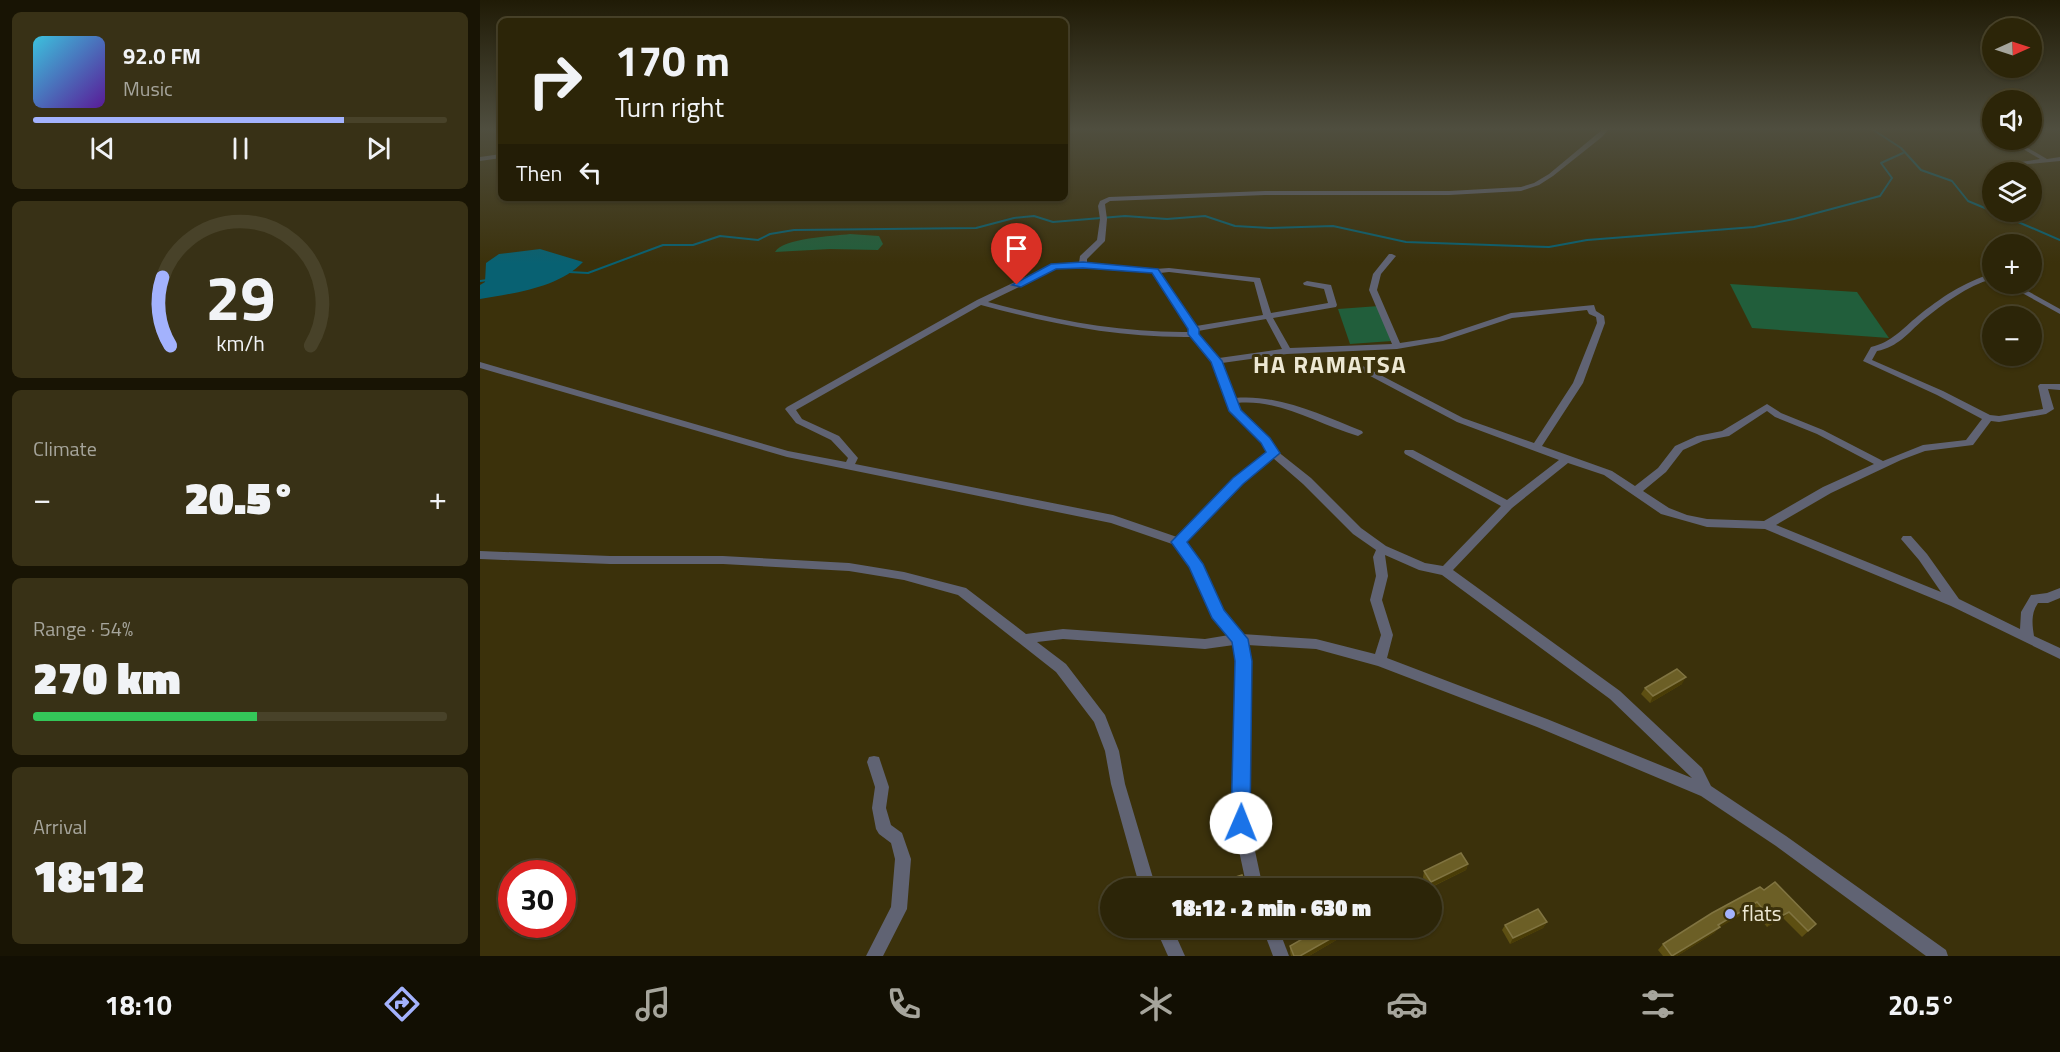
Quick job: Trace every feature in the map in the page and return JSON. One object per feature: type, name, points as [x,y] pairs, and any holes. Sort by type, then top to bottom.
[{"type":"street","points":[[1083,265],[1083,258],[1101,241],[1100,230],[1103,216],[1100,209],[1102,201],[1109,199],[1264,193],[1449,193],[1521,189],[1529,188],[1552,174]]},
{"type":"street","points":[[1392,256],[1377,274],[1373,290],[1397,346]]},
{"type":"street","points":[[849,467],[853,458],[835,438],[798,421],[790,409],[980,302],[1054,267],[1083,265],[1155,271],[1169,270],[1257,280],[1268,316],[1287,351]]},
{"type":"street","points":[[1155,271],[1194,332],[1217,361],[1235,411],[1266,441],[1273,453],[1307,481],[1357,531],[1382,549],[1423,567],[1445,571],[1615,695],[1697,773],[1707,791]]},
{"type":"street","points":[[1982,280],[1960,290],[1916,322],[1898,341],[1886,348],[1874,350],[1867,361],[1940,393],[1988,418],[1999,419],[2046,411],[2049,409],[2043,386],[2060,387]]},
{"type":"street","points":[[980,302],[1067,326],[1155,336],[1194,332],[1333,305],[1328,287],[1307,283]]},
{"type":"street","points":[[2028,294],[2060,312]]},
{"type":"street","points":[[1217,361],[1287,351],[1397,346],[1440,339],[1511,316],[1591,307],[1592,312],[1600,316],[1601,323],[1578,383],[1536,448]]},
{"type":"street","points":[[480,365],[676,424],[787,454],[1113,519],[1179,542],[1196,564],[1217,613],[1239,639],[1244,661],[1241,823],[1253,878]]},
{"type":"street","points":[[1362,369],[1460,420],[1608,472],[1665,511],[1696,521],[1766,525],[1954,603],[2060,654]]},
{"type":"street","points":[[1231,401],[1243,399],[1287,406],[1358,433]]},
{"type":"street","points":[[1636,491],[1662,470],[1679,448],[1701,438],[1725,434],[1767,407],[1778,415],[1820,432],[1883,465]]},
{"type":"street","points":[[1766,525],[1833,487],[1923,448],[1969,443],[1988,418]]},
{"type":"street","points":[[1410,452],[1508,505]]},
{"type":"street","points":[[1179,542],[1238,481],[1273,453]]},
{"type":"street","points":[[1445,571],[1508,505],[1567,459]]},
{"type":"street","points":[[1907,540],[1923,557],[1954,603]]},
{"type":"street","points":[[1380,661],[1387,634],[1377,600],[1382,576],[1378,557],[1382,549]]},
{"type":"street","points":[[480,555],[723,560],[849,567],[904,576],[962,591],[1061,668],[1100,719],[1112,751],[1118,784],[1145,878]]},
{"type":"street","points":[[2028,638],[2025,620],[2028,606],[2035,598],[2048,598],[2060,593]]},
{"type":"street","points":[[1025,639],[1063,634],[1205,644],[1239,639],[1316,644],[1380,661],[1542,723],[1707,791],[1781,841],[1940,956]]},
{"type":"street","points":[[874,762],[882,787],[879,808],[884,829],[897,838],[903,859],[899,909],[874,956]]},
{"type":"street","points":[[1169,938],[1178,956]]},
{"type":"street","points":[[1274,938],[1281,956]]},
{"type":"green space","points":[[850,234],[879,236],[883,244],[878,250],[830,249],[775,252],[780,247],[798,241]]},
{"type":"green space","points":[[1730,284],[1857,292],[1889,338],[1752,328]]},
{"type":"green space","points":[[1379,306],[1392,341],[1350,344],[1338,309]]},
{"type":"water","points":[[540,249],[583,262],[573,271],[549,284],[521,292],[480,299],[480,285],[485,282],[486,263],[499,254]]},
{"type":"building","points":[[1677,669],[1686,677],[1653,696],[1645,688]]},
{"type":"building","points":[[1461,853],[1468,864],[1439,878],[1428,878],[1424,871]]},
{"type":"building","points":[[1775,882],[1816,924],[1808,931],[1789,912],[1773,921],[1757,902],[1672,956],[1663,944],[1712,913],[1760,887],[1764,890]]},
{"type":"building","points":[[1538,909],[1547,922],[1513,938],[1505,925]]},
{"type":"building","points":[[1304,938],[1332,938],[1300,956],[1294,956],[1290,946]]},
{"type":"waterway","points":[[569,272],[588,273],[663,245],[693,245],[720,236],[758,240],[770,234],[794,230],[976,228],[1014,218],[1034,216],[1053,222],[1125,216],[1167,219],[1205,216],[1235,226],[1270,228],[1333,226],[1406,242],[1549,247],[1587,240],[1754,227],[1794,219],[1880,196],[1892,178],[1889,174]]},
{"type":"waterway","points":[[1931,174],[1952,181],[1968,201],[1982,207]]},
{"type":"waterway","points":[[2018,222],[2060,240]]},
{"type":"waterway","points":[[480,281],[488,280]]},
{"type":"place","name":"flats","points":[[1730,914]]},
{"type":"district","name":"HA RAMATSA","points":[[1330,365]]},
{"type":"route","points":[[1017,285],[1054,267],[1083,265],[1155,271],[1194,329],[1194,334],[1217,361],[1235,411],[1266,441],[1273,453],[1238,481],[1179,542],[1196,564],[1217,613],[1239,639],[1244,661],[1241,823]]}]
